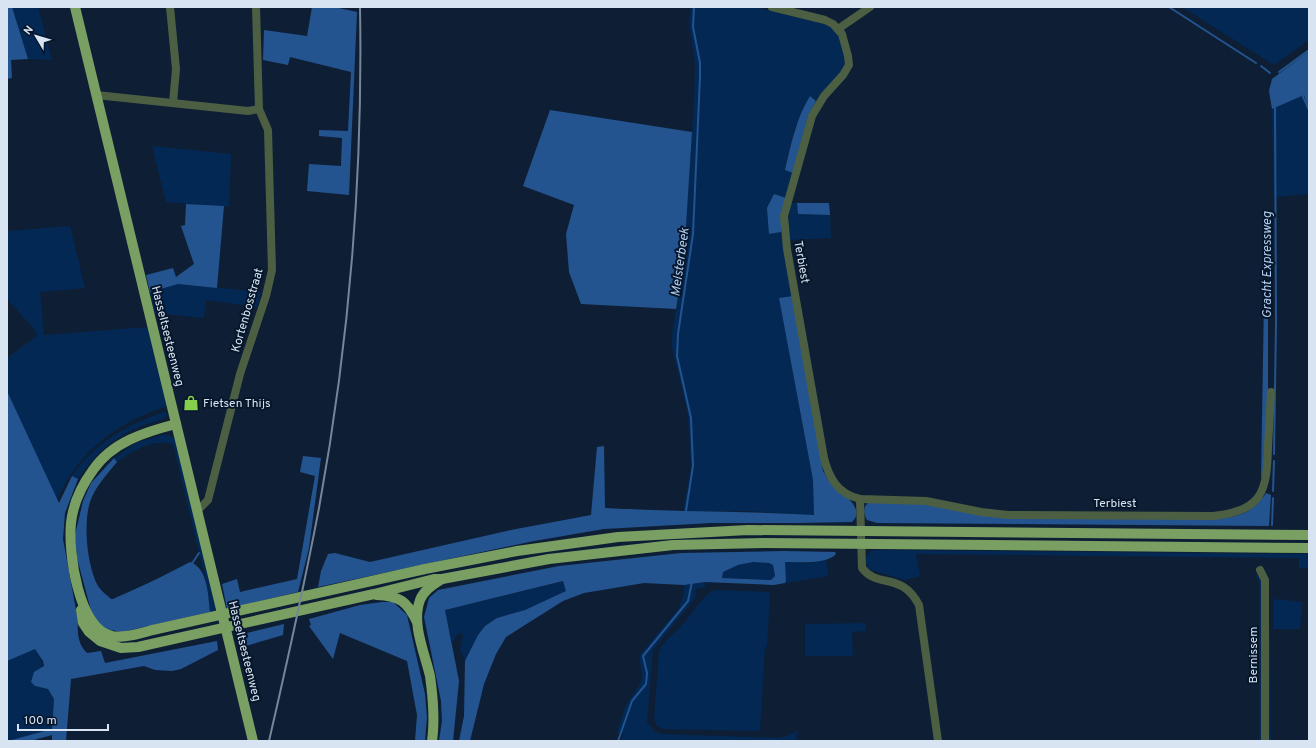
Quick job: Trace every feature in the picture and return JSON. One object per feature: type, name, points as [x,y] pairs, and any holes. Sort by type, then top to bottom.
[{"type":"main road","name":"Hasseltsesteenweg","points":[[75,7],[253,741]]},
{"type":"main road","points":[[176,424],[136,435],[106,454],[93,469],[82,487],[75,504],[71,522],[71,544],[73,562],[82,602],[89,618],[96,627],[112,636],[123,636],[157,629],[425,569],[517,551],[618,537],[686,532],[748,530],[1309,535]]},
{"type":"main road","points":[[82,602],[81,613],[83,623],[89,632],[100,641],[121,648],[162,642],[284,615],[434,579],[442,579],[549,559],[673,546],[765,543],[1309,548]]},
{"type":"main road","points":[[418,626],[418,606],[421,599],[429,588],[442,579]]},
{"type":"main road","points":[[374,594],[393,596],[404,602],[410,608],[418,626],[432,690],[434,719],[432,741]]},
{"type":"street","points":[[170,7],[176,69],[173,103]]},
{"type":"street","name":"Kortenbosstraat","points":[[197,511],[208,500],[240,374],[266,296],[272,270],[268,130],[259,109],[256,7]]},
{"type":"street","points":[[772,7],[825,20],[838,29],[870,7]]},
{"type":"street","name":"Terbiest","points":[[838,29],[844,39],[849,64],[843,75],[824,96],[812,116],[788,199],[784,216],[784,230],[828,473],[839,488],[849,496],[860,499],[926,501],[981,512],[1008,515],[1213,516],[1231,514],[1247,508],[1259,497],[1265,486],[1268,469],[1270,392]]},
{"type":"street","points":[[96,95],[248,111],[259,109]]},
{"type":"street","points":[[860,499],[862,568],[866,573],[904,586],[910,591],[919,605],[938,741]]},
{"type":"street","name":"Bernissem","points":[[1260,570],[1265,580],[1265,741]]},
{"type":"shaded area","points":[[7,7],[12,7],[28,59],[11,60],[12,78],[7,79]]},
{"type":"shaded area","points":[[12,7],[38,7],[52,60],[28,59]]},
{"type":"shaded area","points":[[312,7],[334,7],[357,12],[349,195],[307,191],[309,164],[341,166],[342,138],[319,136],[319,130],[348,131],[351,72],[290,57],[288,65],[263,60],[264,30],[307,36]]},
{"type":"shaded area","points":[[691,7],[755,7],[824,24],[835,29],[839,34],[846,57],[845,64],[841,72],[816,101],[811,96],[794,130],[785,170],[793,173],[786,198],[774,194],[769,234],[781,232],[793,296],[779,298],[813,480],[814,515],[745,511],[683,512],[691,467],[688,415],[672,347],[672,334],[684,257],[694,99],[695,64],[689,23]]},
{"type":"shaded area","points":[[1182,7],[1309,7],[1309,40],[1274,65]]},
{"type":"shaded area","points":[[1309,51],[1309,109],[1304,95],[1272,109],[1269,91],[1272,79]]},
{"type":"shaded area","points":[[1304,95],[1309,109],[1309,194],[1274,197],[1272,109]]},
{"type":"shaded area","points":[[810,96],[816,101],[808,116],[793,173],[785,170],[792,141],[801,114]]},
{"type":"shaded area","points":[[550,110],[692,132],[684,257],[676,309],[581,304],[569,272],[566,234],[574,205],[523,186]]},
{"type":"shaded area","points":[[152,146],[231,154],[229,207],[166,202]]},
{"type":"shaded area","points":[[774,194],[786,198],[781,232],[769,234],[767,208]]},
{"type":"shaded area","points":[[791,203],[797,203],[798,214],[830,215],[831,238],[788,240],[787,227]]},
{"type":"shaded area","points":[[797,203],[829,203],[830,215],[798,214]]},
{"type":"shaded area","points":[[186,204],[224,206],[217,288],[178,284],[150,292],[146,275],[173,268],[176,277],[194,264],[181,226],[185,225]]},
{"type":"shaded area","points":[[70,226],[85,288],[40,292],[44,335],[148,327],[168,406],[132,421],[102,440],[77,466],[57,499],[7,391],[7,358],[37,336],[35,330],[7,299],[7,231]]},
{"type":"shaded area","points":[[198,246],[203,246],[207,257],[208,267],[205,275],[192,277],[191,270],[194,264],[199,264],[200,260]]},
{"type":"shaded area","points":[[178,284],[261,292],[257,307],[206,300],[204,318],[155,313],[150,292]]},
{"type":"shaded area","points":[[793,296],[823,471],[828,479],[854,505],[856,516],[852,522],[711,523],[604,529],[534,541],[318,587],[321,571],[328,554],[335,553],[370,562],[511,530],[591,515],[597,447],[604,446],[605,508],[814,515],[813,480],[779,298]]},
{"type":"shaded area","points":[[1264,301],[1268,302],[1268,412],[1265,466],[1261,479]]},
{"type":"shaded area","points":[[7,391],[59,503],[72,476],[78,479],[65,513],[63,539],[78,621],[79,638],[84,650],[87,653],[101,651],[105,663],[217,641],[218,650],[181,669],[172,671],[155,670],[144,666],[71,679],[66,741],[52,741],[52,735],[30,741],[8,741],[52,729],[54,699],[48,689],[35,686],[31,682],[34,672],[44,666],[43,661],[35,649],[7,661]]},
{"type":"shaded area","points":[[166,412],[167,415],[165,418],[134,429],[115,440],[91,462],[78,479],[72,476],[81,464],[101,444],[112,436],[136,423]]},
{"type":"shaded area","points":[[162,435],[169,435],[177,440],[217,611],[210,612],[208,590],[173,444],[150,444],[130,453],[117,462],[114,458],[136,443]]},
{"type":"shaded area","points":[[303,456],[321,458],[309,548],[298,592],[227,609],[222,584],[237,579],[240,592],[297,579],[315,476],[300,472]]},
{"type":"shaded area","points":[[114,458],[117,462],[95,491],[88,511],[87,545],[91,568],[98,586],[111,599],[118,599],[190,562],[196,565],[204,576],[208,590],[210,612],[122,632],[106,629],[93,618],[77,558],[75,535],[83,501],[91,483]]},
{"type":"shaded area","points":[[1266,493],[1271,495],[1269,526],[877,523],[867,520],[864,513],[869,502],[923,503],[980,515],[1217,519],[1239,515],[1251,509]]},
{"type":"shaded area","points":[[784,551],[835,552],[836,554],[832,558],[826,560],[785,562],[785,583],[774,585],[705,582],[684,585],[644,583],[584,593],[563,601],[506,637],[496,654],[484,684],[470,741],[459,741],[464,716],[465,661],[478,635],[485,626],[497,618],[525,610],[566,591],[563,581],[445,610],[459,681],[453,741],[439,741],[442,721],[441,701],[424,617],[429,598],[438,590],[559,566],[681,553]],"holes":[[[753,562],[769,563],[773,565],[775,576],[771,580],[722,578],[723,572],[738,565]]]},
{"type":"shaded area","points":[[871,551],[1309,554],[1309,568],[1299,568],[1299,558],[916,554],[920,576],[905,580],[868,569],[865,558]]},
{"type":"shaded area","points":[[826,560],[828,576],[785,583],[785,562],[810,563]]},
{"type":"shaded area","points":[[753,562],[769,563],[773,565],[775,576],[772,580],[722,578],[723,572],[738,565]]},
{"type":"shaded area","points":[[1258,574],[1261,578],[1263,741],[1259,741],[1259,583],[1256,575]]},
{"type":"shaded area","points":[[564,581],[567,591],[525,610],[497,618],[485,626],[478,635],[465,661],[460,649],[463,634],[459,633],[452,643],[445,610]]},
{"type":"shaded area","points":[[705,582],[705,587],[696,589],[695,598],[653,650],[647,722],[654,731],[661,734],[779,738],[798,730],[796,741],[621,741],[623,734],[617,733],[625,707],[640,684],[642,673],[639,656],[679,608],[684,593],[684,585]]},
{"type":"shaded area","points":[[714,590],[770,592],[760,731],[664,729],[657,726],[654,720],[659,652],[667,640],[683,624],[701,601]]},
{"type":"shaded area","points":[[1274,599],[1302,602],[1300,629],[1273,629]]},
{"type":"shaded area","points":[[393,602],[407,615],[425,694],[427,717],[425,741],[415,741],[417,715],[407,661],[340,633],[333,659],[309,626],[311,625],[309,619],[360,605]]},
{"type":"shaded area","points":[[866,623],[865,631],[852,632],[853,656],[805,656],[805,624]]},
{"type":"shaded area","points":[[284,624],[283,635],[246,646],[243,634]]},
{"type":"shaded area","points":[[1267,629],[1270,629],[1271,741],[1267,741]]},
{"type":"shaded area","points":[[35,649],[41,659],[42,667],[35,686],[48,689],[54,699],[53,729],[7,741],[7,661]]},
{"type":"waterway","name":"Melsterbeek","points":[[685,517],[693,466],[691,418],[677,356],[678,334],[693,234],[700,77],[700,63],[693,27],[694,7]]},
{"type":"waterway","name":"Melsterbeek","points":[[1169,7],[1256,63]]},
{"type":"waterway","name":"Melsterbeek","points":[[1279,72],[1309,50]]},
{"type":"waterway","name":"Melsterbeek","points":[[1261,66],[1270,73]]},
{"type":"waterway","points":[[1281,80],[1294,79],[1296,81],[1309,110]]},
{"type":"waterway","name":"Gracht Expressweg","points":[[1274,454],[1276,323],[1275,104],[1302,93]]},
{"type":"waterway","name":"Gracht Expressweg","points":[[1273,491],[1274,461]]},
{"type":"waterway","name":"Gracht Expressweg","points":[[1272,525],[1273,498]]},
{"type":"waterway","points":[[98,602],[109,602],[191,565],[199,553]]},
{"type":"waterway","name":"Melsterbeek","points":[[618,741],[632,701],[646,684],[647,673],[643,656],[688,601],[692,582],[688,559]]},
{"type":"waterway","points":[[7,650],[34,638],[41,640],[60,632],[64,627],[67,608]]},
{"type":"railway","points":[[269,741],[319,508],[346,321],[352,259],[359,133],[360,7]]},
{"type":"place","name":"Fietsen Thijs","points":[[191,403]]}]
